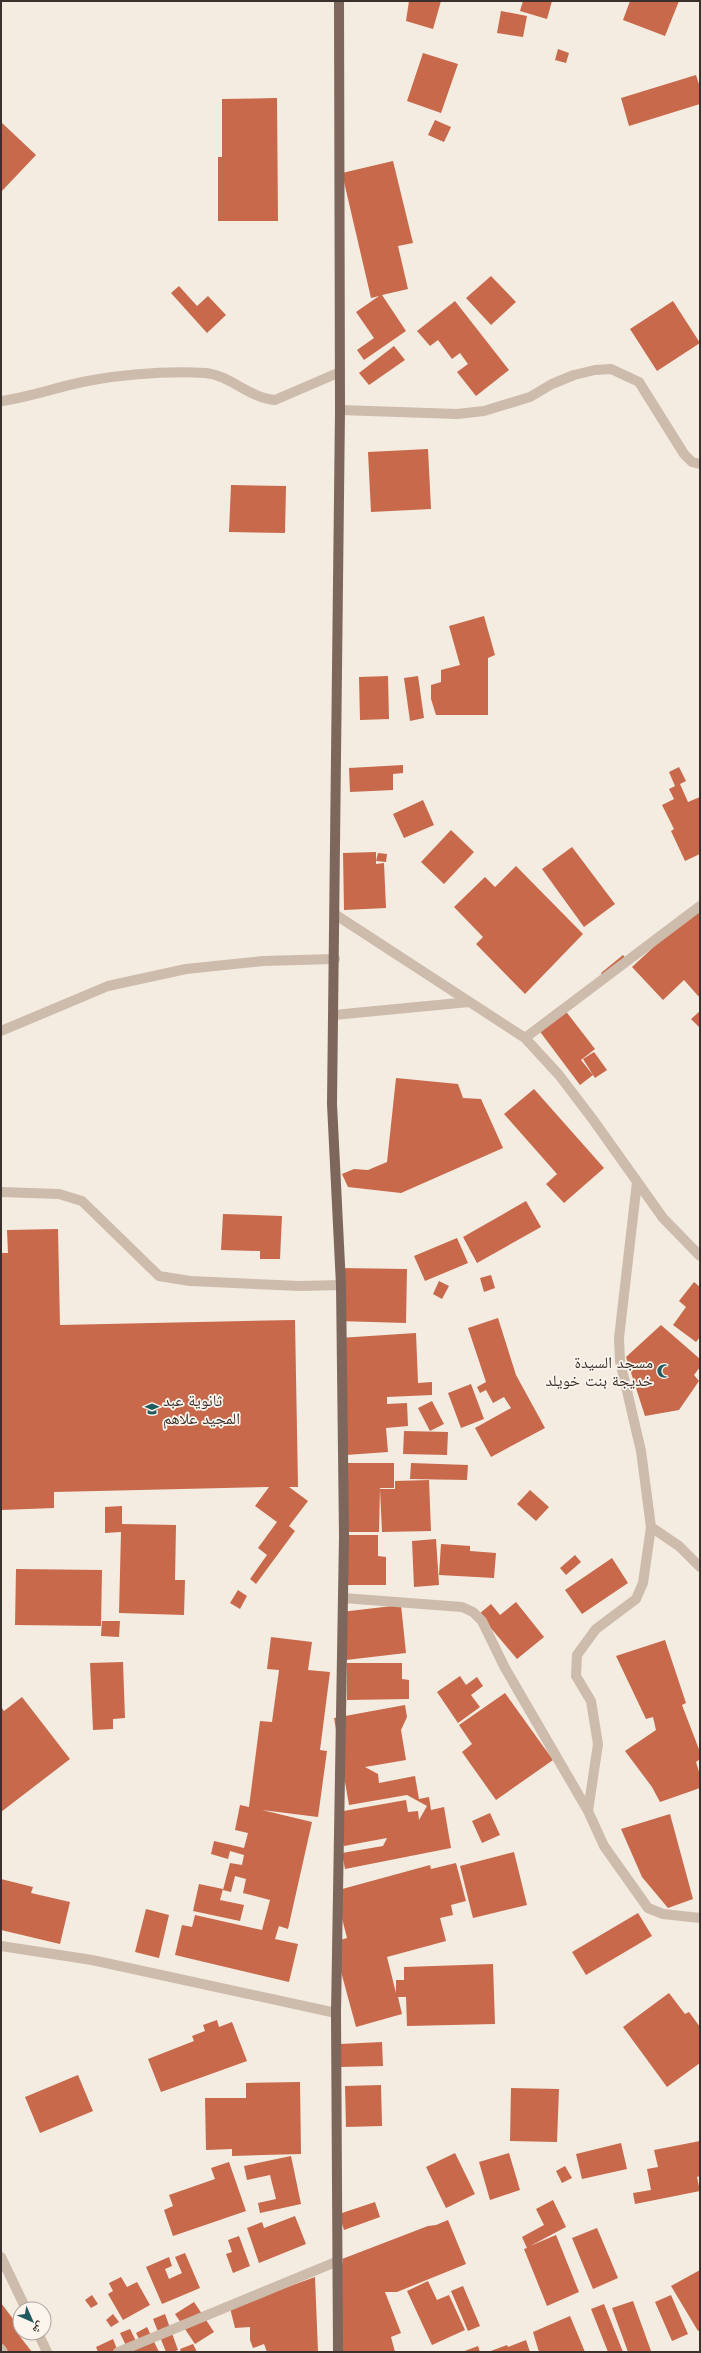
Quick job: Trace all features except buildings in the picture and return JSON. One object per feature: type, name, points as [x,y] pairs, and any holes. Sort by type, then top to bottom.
[{"type":"main road","points":[[338,2352],[336,2013],[343,1598],[341,1285],[332,1104],[336,914],[340,410],[339,1]]},
{"type":"street","points":[[340,410],[457,414],[484,411],[530,397],[552,384],[574,374],[611,369],[639,382],[684,454],[692,462],[700,464]]},
{"type":"street","points":[[1,401],[16,399],[94,380],[162,373],[212,374],[245,390],[267,399],[275,400],[340,372]]},
{"type":"street","points":[[525,1038],[700,906]]},
{"type":"street","points":[[336,914],[525,1038],[559,1075],[663,1218],[700,1256]]},
{"type":"street","points":[[1,1031],[108,986],[186,969],[263,961],[335,959]]},
{"type":"street","points":[[334,1015],[469,1002]]},
{"type":"street","points":[[588,1811],[598,1744],[592,1701],[576,1676],[577,1655],[596,1629],[636,1599],[643,1583],[651,1527],[641,1451],[620,1361],[619,1338],[637,1182]]},
{"type":"street","points":[[1,1192],[59,1194],[82,1201],[158,1276],[190,1281],[300,1286],[341,1285]]},
{"type":"street","points":[[651,1527],[679,1546],[700,1567]]},
{"type":"street","points":[[343,1598],[462,1607],[473,1612],[482,1621],[505,1668],[588,1811],[604,1846],[644,1904],[648,1908],[663,1914],[700,1918]]},
{"type":"street","points":[[689,1918],[700,1925]]},
{"type":"street","points":[[1,1946],[92,1960],[336,2013]]},
{"type":"street","points":[[1,2257],[22,2301]]},
{"type":"street","points":[[118,2352],[338,2261]]},
{"type":"street","points":[[42,2341],[47,2352]]},
{"type":"place","name":"مسجد السيدة خديجة بنت خويلد","points":[[664,1371]]},
{"type":"place","name":"ثانوية عبد المجيد علاهم","points":[[152,1409]]}]
